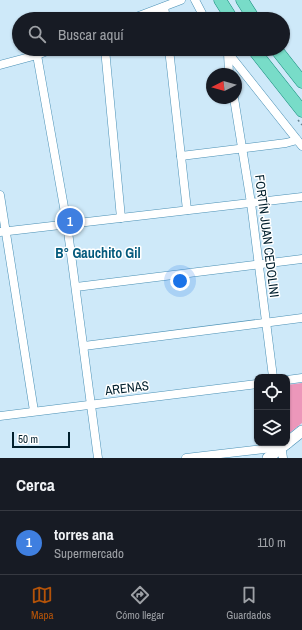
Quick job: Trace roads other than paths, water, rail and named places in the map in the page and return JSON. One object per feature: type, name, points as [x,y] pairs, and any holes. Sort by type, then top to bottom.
[{"type":"main road","points":[[220,0],[228,12]]},
{"type":"main road","points":[[242,0],[250,12]]},
{"type":"main road","points":[[259,56],[302,111]]},
{"type":"main road","points":[[282,56],[302,82]]},
{"type":"main road","points":[[268,458],[300,434]]},
{"type":"street","points":[[150,12],[181,0]]},
{"type":"street","points":[[195,0],[201,12]]},
{"type":"street","points":[[164,7],[165,12]]},
{"type":"street","points":[[0,65],[33,56]]},
{"type":"street","points":[[37,56],[67,224],[98,458]]},
{"type":"street","points":[[106,56],[121,218]]},
{"type":"street","points":[[170,56],[187,210]]},
{"type":"street","points":[[227,56],[228,68]]},
{"type":"street","points":[[230,56],[300,143]]},
{"type":"street","name":"FORTÍN JUAN CEDOLINI","points":[[235,104],[251,203],[273,374]]},
{"type":"street","points":[[181,156],[286,143],[300,143]]},
{"type":"street","points":[[0,195],[3,232],[34,412]]},
{"type":"street","points":[[3,232],[302,197]]},
{"type":"street","points":[[76,288],[302,259]]},
{"type":"street","points":[[84,346],[302,318]]},
{"type":"street","points":[[290,380],[302,378]]},
{"type":"street","name":"ARENAS","points":[[0,416],[254,384]]},
{"type":"street","points":[[186,458],[284,447]]},
{"type":"place","name":"torres ana","points":[[70,221]]},
{"type":"district","name":"B° Gauchito Gil","points":[[98,253]]}]
